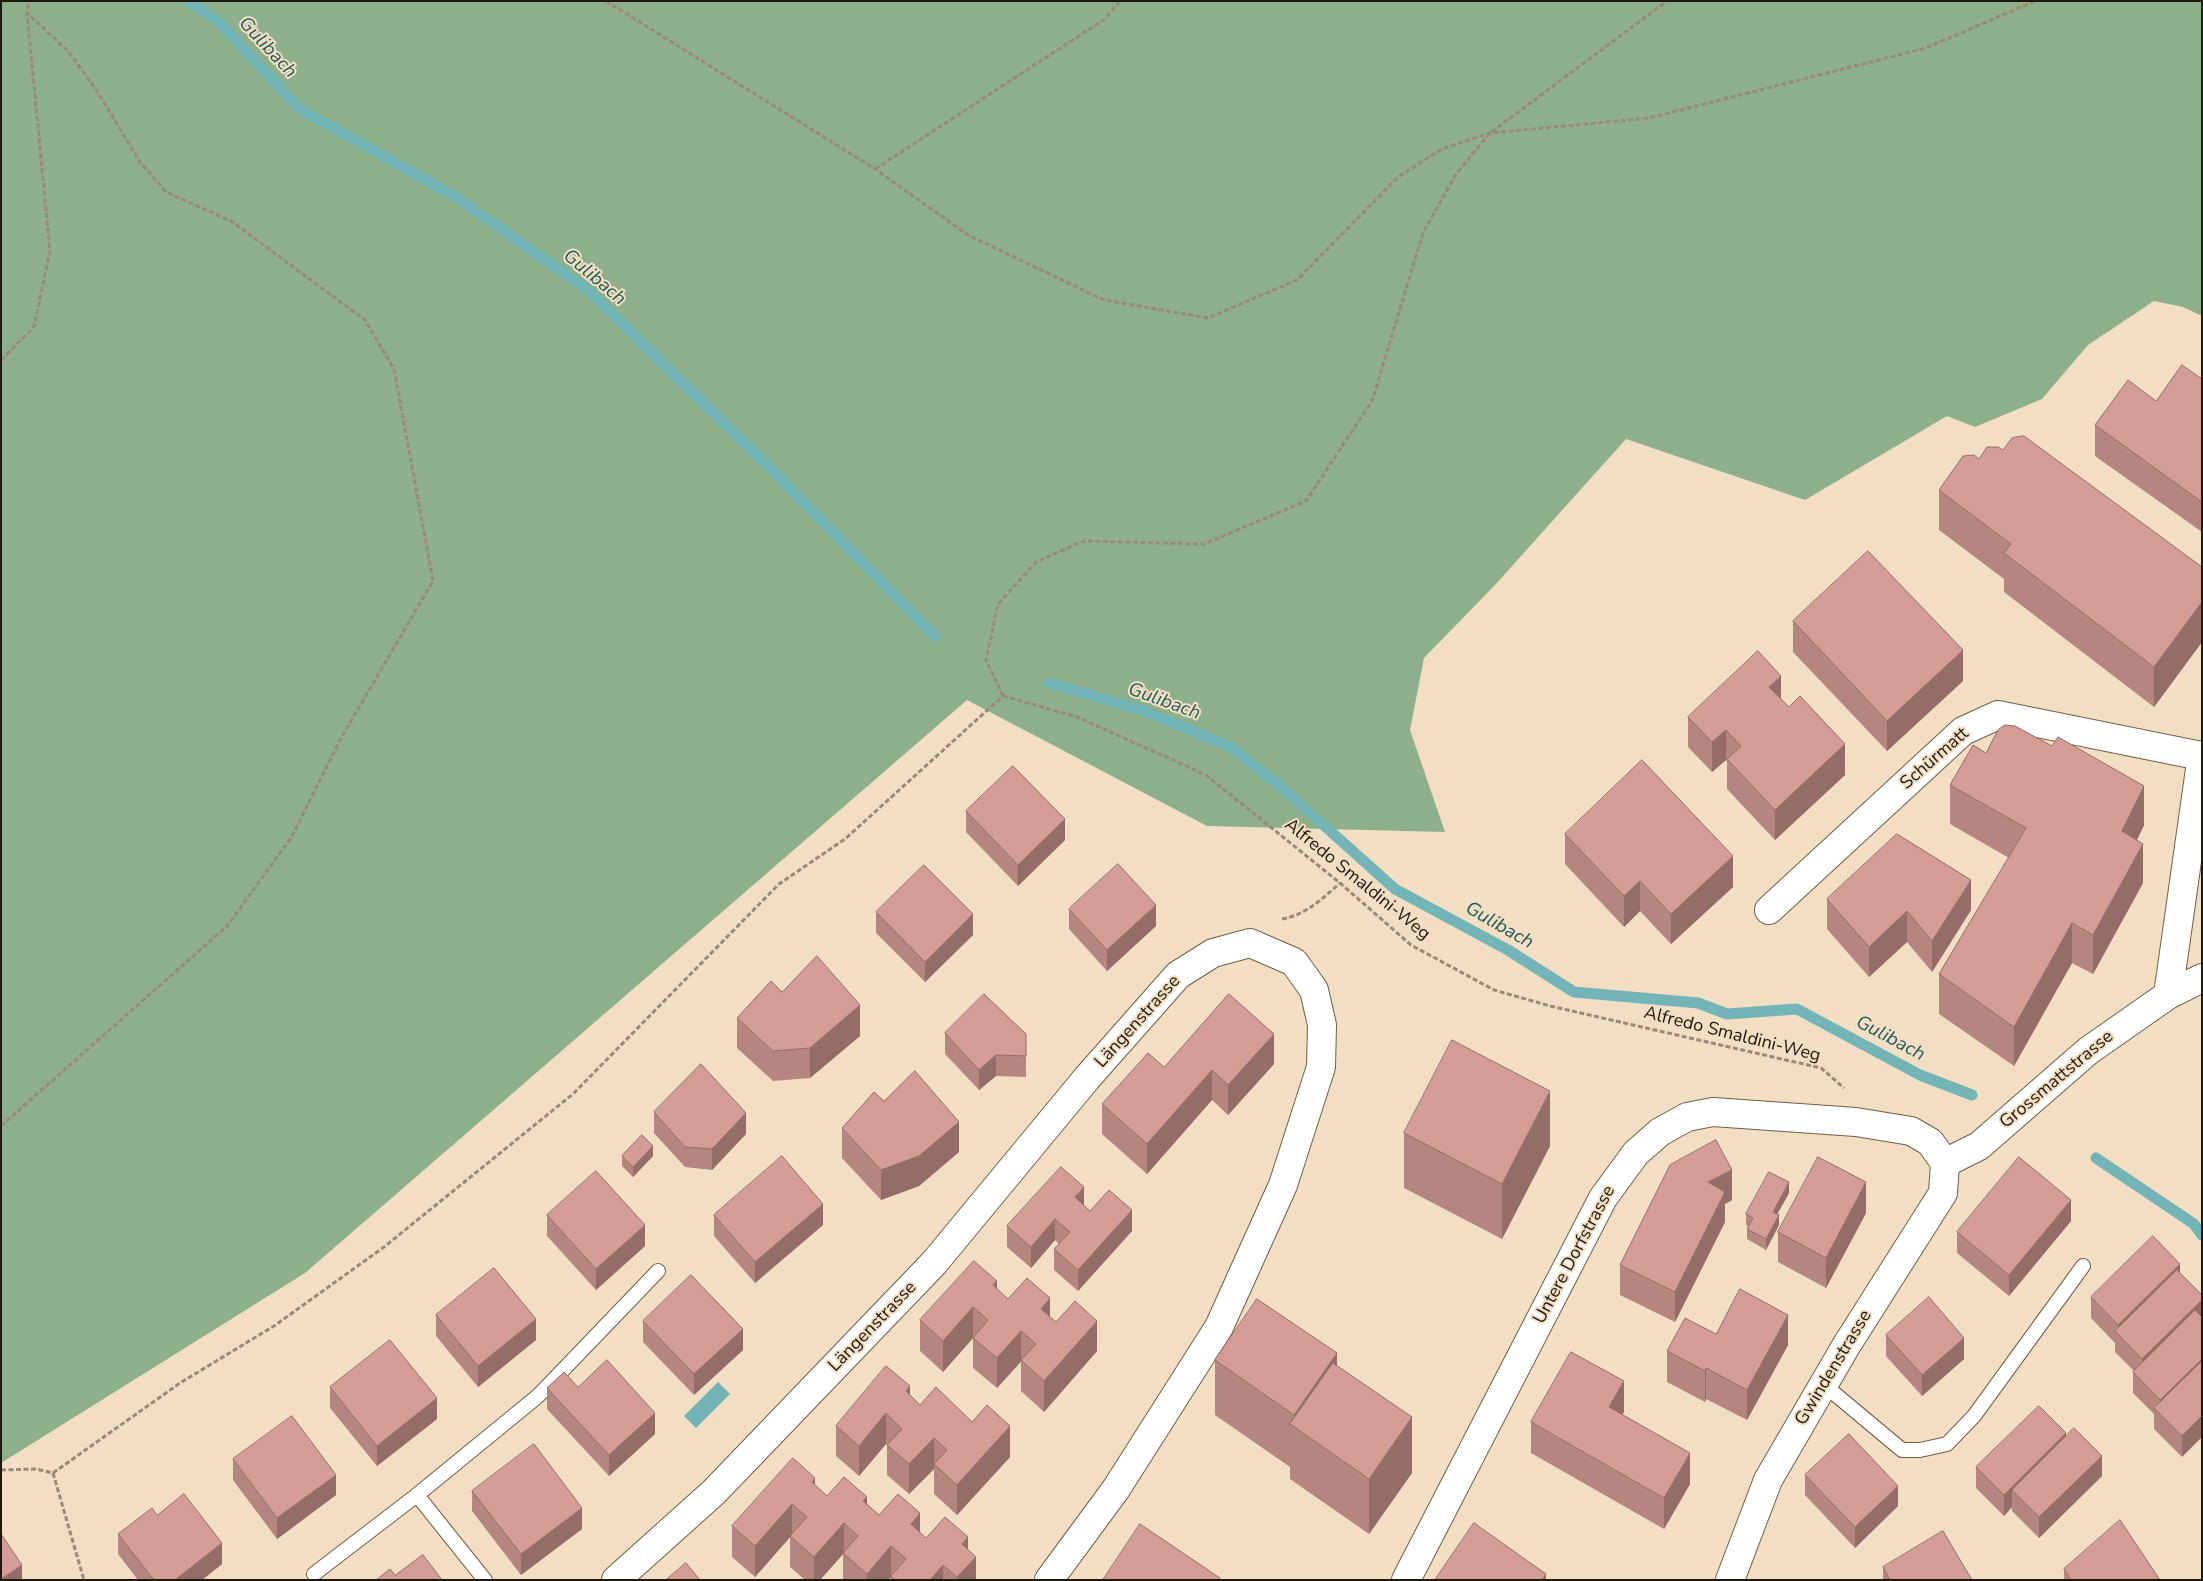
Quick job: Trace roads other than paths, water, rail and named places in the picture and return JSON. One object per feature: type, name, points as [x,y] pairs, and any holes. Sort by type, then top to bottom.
[{"type":"street","name":"Schürmatt","points":[[1770,910],[1963,731],[1998,715],[2201,756]]},
{"type":"street","points":[[2168,994],[2201,756]]},
{"type":"street","name":"Längenstrasse","points":[[616,1580],[714,1492],[934,1263],[1086,1078],[1178,975],[1213,953],[1250,944],[1294,962],[1314,990],[1322,1025],[1321,1067],[1283,1185],[1219,1327],[1116,1489],[1049,1580]]},
{"type":"street","name":"Grossmattstrasse","points":[[1945,1163],[1979,1146],[2088,1051],[2168,994],[2202,978]]},
{"type":"street","name":"Untere Dorfstrasse","points":[[1406,1580],[1603,1198],[1636,1153],[1660,1132],[1687,1117],[1714,1112],[1856,1122],[1911,1131],[1930,1142],[1945,1163]]},
{"type":"street","name":"Gwindenstrasse","points":[[1730,1580],[1768,1480],[1823,1384],[1943,1193],[1945,1163]]},
{"type":"lane","points":[[1823,1384],[1902,1450],[1920,1450],[1948,1444],[1974,1416],[2083,1266]]},
{"type":"lane","points":[[314,1574],[417,1495],[538,1396],[658,1271]]},
{"type":"lane","points":[[417,1495],[485,1580]]},
{"type":"water","points":[[718,1382],[730,1394],[696,1428],[684,1416]]},
{"type":"waterway","name":"Gulibach","points":[[188,1],[218,21],[300,109],[456,197],[589,291],[770,468],[935,636]]},
{"type":"waterway","name":"Gulibach","points":[[1049,683],[1144,711],[1231,747],[1280,786],[1395,889],[1508,950],[1574,992],[1698,1003],[1727,1014],[1797,1009],[1920,1075],[1972,1095]]},
{"type":"waterway","name":"Gulibach","points":[[2096,1158],[2194,1224],[2202,1235]]}]
